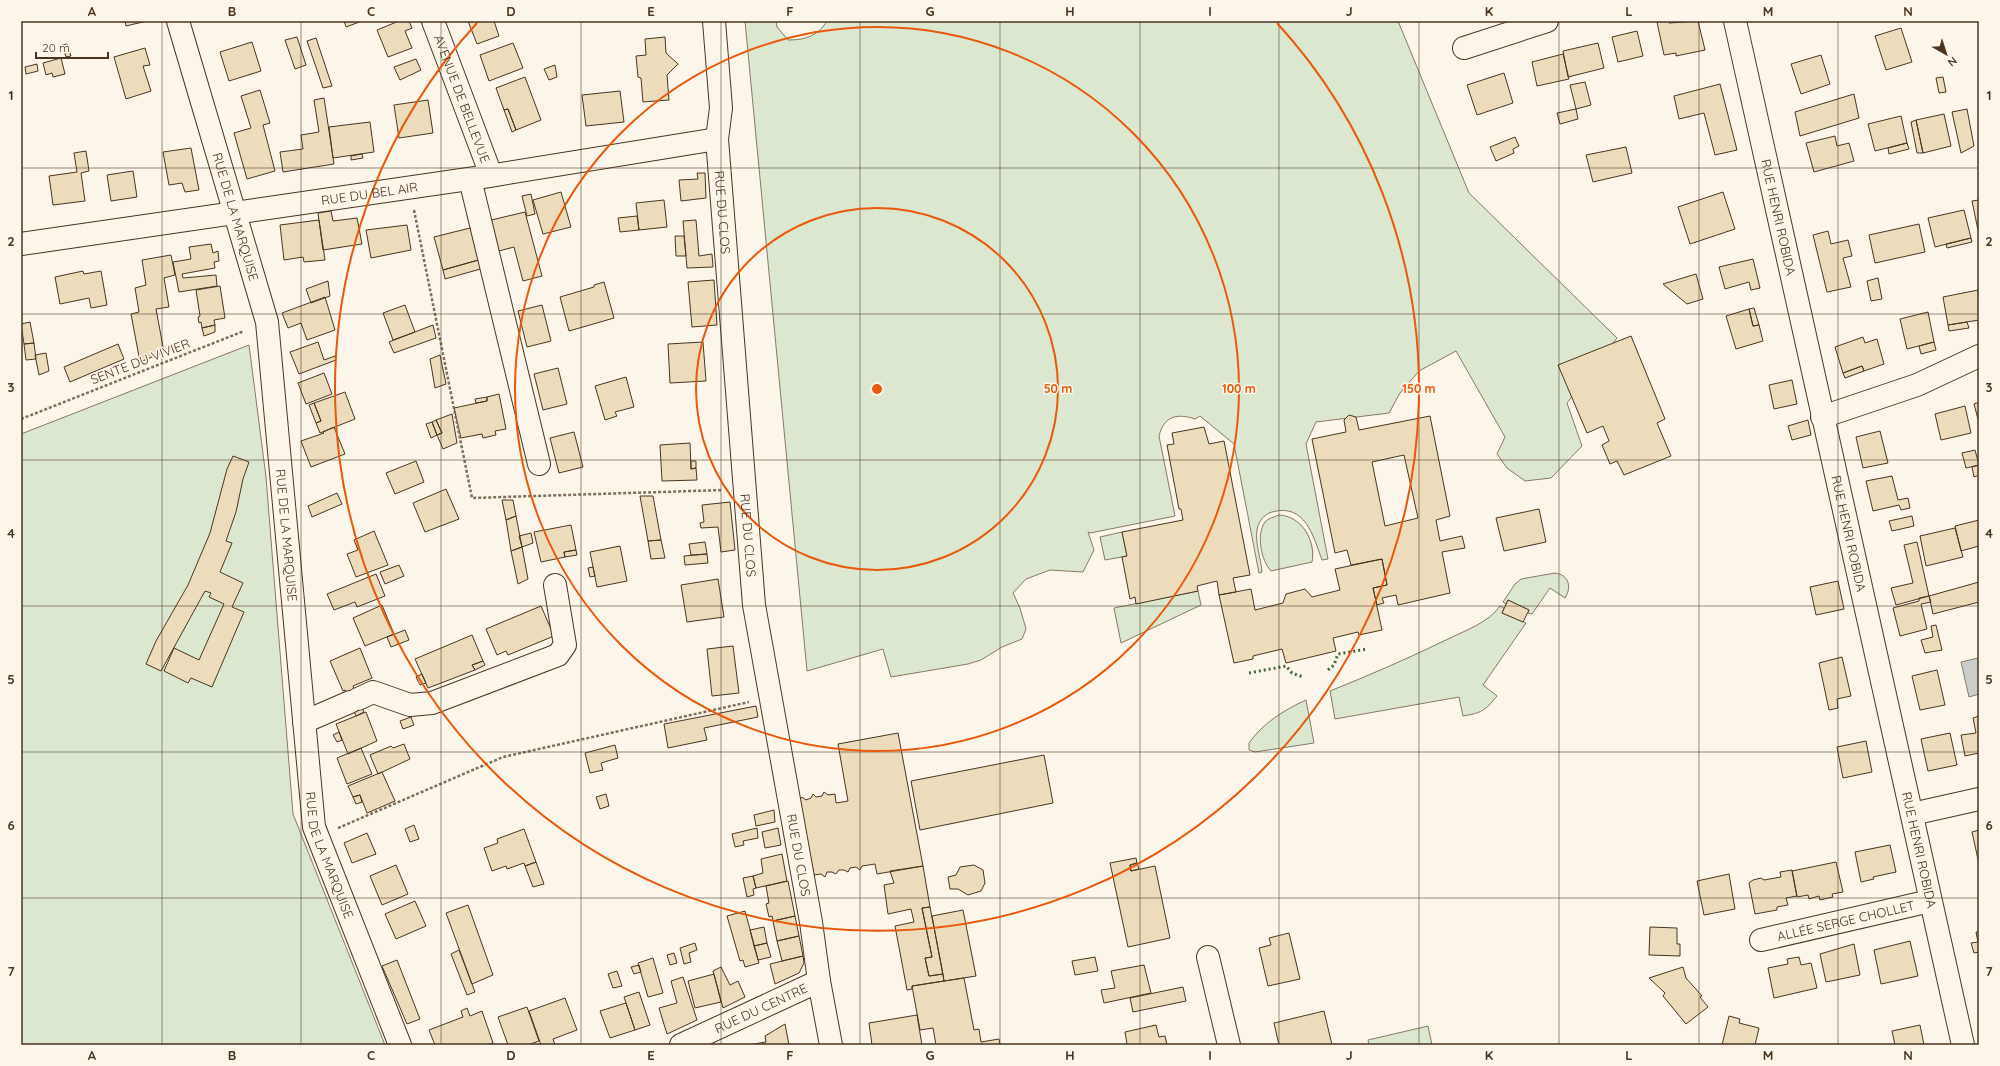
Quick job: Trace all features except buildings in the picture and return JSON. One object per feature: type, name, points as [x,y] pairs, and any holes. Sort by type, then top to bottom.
[{"type":"street","name":"RUE DE LA MARQUISE","points":[[178,21],[267,322],[314,827],[400,1045]]},
{"type":"street","name":"AVENUE DE BELLEVUE","points":[[433,21],[488,167],[480,178],[539,464]]},
{"type":"street","name":"RUE DU CLOS","points":[[714,21],[721,108],[718,139],[754,605],[811,922],[819,981],[831,1045]]},
{"type":"street","points":[[1464,48],[1547,21]]},
{"type":"street","name":"RUE HENRI ROBIDA","points":[[1735,21],[1963,1045]]},
{"type":"street","name":"RUE DU BEL AIR","points":[[21,244],[480,178],[718,139]]},
{"type":"street","points":[[1822,417],[1917,385],[1979,356]]},
{"type":"street","points":[[304,722],[373,692],[410,705],[432,703],[558,655],[565,645],[555,585]]},
{"type":"street","points":[[1912,814],[1979,799]]},
{"type":"street","name":"ALLÉE SERGE CHOLLET","points":[[1761,940],[1930,901]]},
{"type":"street","points":[[1208,957],[1229,1045]]},
{"type":"street","name":"RUE DU CENTRE","points":[[681,1045],[819,981]]},
{"type":"path","name":"SENTE DU VIVIER","points":[[21,418],[267,322]]},
{"type":"path","points":[[318,837],[503,757],[770,698]]},
{"type":"green space","points":[[745,21],[776,21],[777,27],[788,40],[805,38],[815,34],[827,21],[1398,21],[1469,193],[1617,338],[1567,403],[1582,446],[1551,478],[1525,481],[1507,468],[1497,454],[1505,437],[1456,351],[1419,371],[1400,393],[1389,413],[1316,422],[1306,444],[1328,559],[1322,560],[1311,531],[1300,517],[1292,512],[1283,510],[1272,512],[1264,516],[1258,527],[1257,540],[1262,572],[1259,573],[1234,444],[1200,416],[1195,419],[1177,416],[1168,420],[1164,424],[1159,436],[1175,516],[1090,533],[1088,532],[1094,550],[1083,572],[1050,570],[1026,579],[1013,593],[1020,608],[1026,629],[1022,639],[1002,647],[981,660],[968,664],[891,677],[883,649],[807,671]]},
{"type":"green space","points":[[249,345],[266,477],[293,814],[385,1045],[21,1045],[21,434]]},
{"type":"green space","points":[[1279,515],[1287,516],[1294,520],[1306,531],[1312,546],[1312,562],[1271,571],[1262,554],[1260,540],[1262,527],[1265,522]]},
{"type":"green space","points":[[1122,532],[1127,556],[1105,560],[1100,537]]},
{"type":"green space","points":[[1555,573],[1563,576],[1568,582],[1569,586],[1565,598],[1550,588],[1532,614],[1528,613],[1529,610],[1508,600],[1506,604],[1503,602],[1515,584],[1521,579]]},
{"type":"green space","points":[[1198,591],[1201,605],[1121,643],[1114,608]]},
{"type":"green space","points":[[1500,606],[1504,608],[1502,613],[1526,623],[1483,685],[1497,696],[1486,708],[1474,714],[1463,716],[1459,697],[1335,719],[1330,691],[1419,653],[1483,622]]},
{"type":"green space","points":[[1306,700],[1314,743],[1255,752],[1249,750],[1249,743],[1267,723],[1290,708]]},
{"type":"green space","points":[[1428,1026],[1432,1045],[1369,1045],[1368,1040]]},
{"type":"shaded area","points":[[1978,658],[1979,694],[1969,697],[1961,662]]},
{"type":"hedge","points":[[1328,670],[1334,665],[1338,654],[1367,649]]},
{"type":"hedge","points":[[1249,673],[1286,666],[1292,673],[1303,677]]}]
